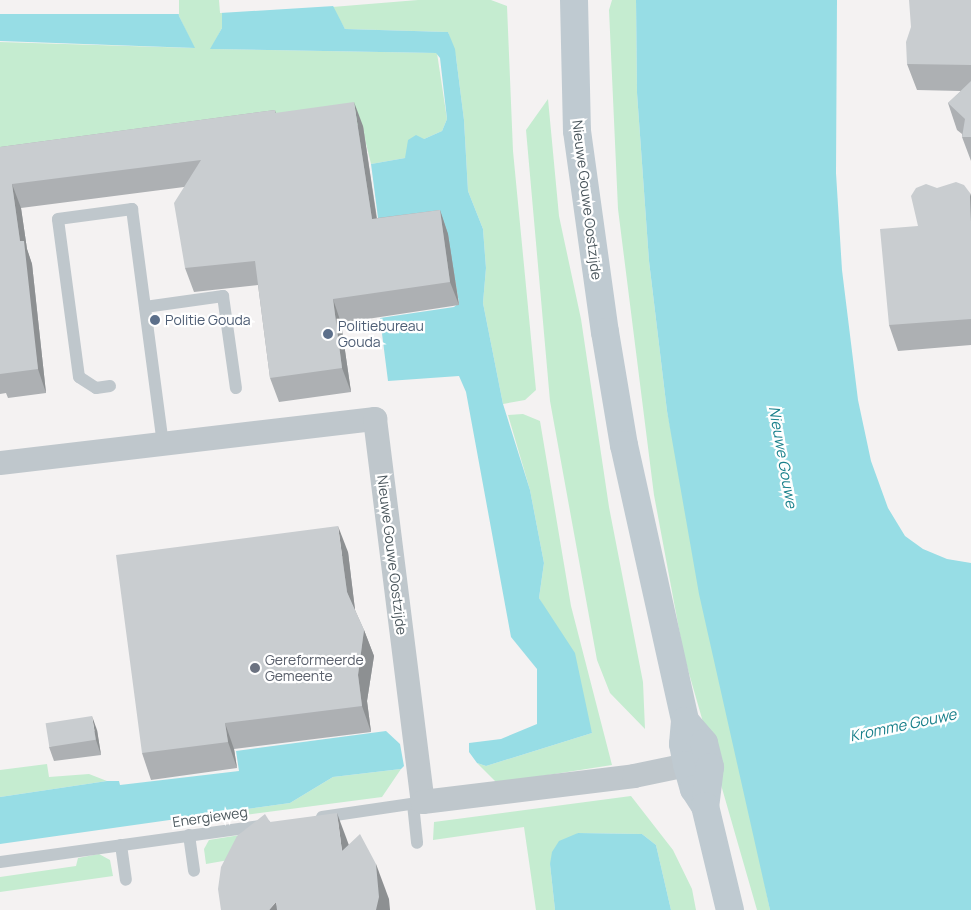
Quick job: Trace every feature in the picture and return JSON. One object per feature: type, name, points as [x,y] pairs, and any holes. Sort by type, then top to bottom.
[{"type":"main road","name":"Nieuwe Gouwe Oostzijde","points":[[574,0],[577,132],[605,332],[624,445],[685,721],[683,744],[687,765],[694,789],[706,795]]},
{"type":"main road","name":"Nieuwe Gouwe Oostzijde","points":[[685,721],[704,743],[710,767],[706,795],[730,910]]},
{"type":"street","name":"Nieuwe Gouwe Oostzijde","points":[[0,463],[375,418],[418,803]]},
{"type":"street","points":[[418,803],[634,776],[687,765]]},
{"type":"lane","points":[[110,386],[96,388],[79,377],[58,218],[132,209],[163,444]]},
{"type":"lane","points":[[145,307],[224,296],[236,388]]},
{"type":"lane","points":[[306,819],[418,803],[417,842]]},
{"type":"lane","name":"Energieweg","points":[[0,862],[276,823]]},
{"type":"lane","points":[[189,835],[194,871]]},
{"type":"lane","points":[[121,845],[126,880]]},
{"type":"green space","points":[[177,0],[222,0],[222,28],[211,49],[437,53],[447,119],[442,131],[424,139],[405,158],[371,164],[362,127],[0,161],[0,42],[194,48],[179,16]]},
{"type":"green space","points":[[418,0],[491,0],[507,6],[513,151],[536,390],[525,400],[503,404],[483,303],[486,268],[483,229],[468,191],[464,120],[456,57],[448,32],[345,29],[332,7]]},
{"type":"green space","points":[[612,0],[636,0],[637,93],[649,261],[667,411],[770,910],[757,910],[684,656],[654,495],[618,209],[609,10]]},
{"type":"green space","points":[[548,99],[559,216],[581,319],[609,507],[643,682],[645,729],[610,693],[597,660],[550,401],[526,130]]},
{"type":"green space","points":[[523,414],[540,421],[571,606],[612,765],[497,783],[477,763],[486,766],[592,733],[550,618],[539,598],[544,563],[530,490],[508,415]]},
{"type":"green space","points":[[47,764],[49,777],[89,774],[107,781],[0,797],[0,770]]},
{"type":"green space","points":[[401,769],[382,797],[215,819],[195,816],[290,803],[333,777]]},
{"type":"green space","points":[[631,796],[673,850],[692,889],[696,910],[671,910],[656,845],[642,834],[578,833],[550,864],[555,910],[536,910],[524,827],[433,840],[434,822]]},
{"type":"green space","points":[[240,835],[246,857],[206,864],[204,849],[209,840]]},
{"type":"green space","points":[[99,854],[110,860],[113,876],[0,892],[0,877],[76,866],[78,858]]},
{"type":"water","points":[[0,0],[177,0],[179,16],[195,48],[0,41]]},
{"type":"water","points":[[330,0],[345,29],[448,32],[455,49],[464,120],[468,191],[483,229],[486,268],[483,303],[503,404],[530,490],[544,563],[539,598],[575,653],[592,733],[486,766],[477,763],[469,752],[469,743],[501,739],[537,724],[537,669],[511,637],[466,392],[459,376],[388,381],[380,318],[454,307],[459,303],[447,235],[381,241],[371,164],[405,158],[408,140],[416,135],[424,139],[442,131],[447,119],[440,58],[436,53],[210,49],[222,28],[222,5]]},
{"type":"water","points":[[636,0],[837,0],[836,173],[842,270],[858,400],[871,461],[888,508],[905,536],[923,549],[947,559],[971,563],[971,910],[770,910],[699,594],[667,411],[649,261],[637,93]]},
{"type":"water","points":[[386,731],[400,744],[404,766],[401,769],[333,777],[290,803],[0,844],[0,797],[107,781],[119,781],[120,785],[239,771],[236,751]]},
{"type":"water","points":[[578,833],[642,834],[656,845],[671,910],[555,910],[550,864],[552,852],[559,841]]},
{"type":"pier","points":[[0,0],[179,0],[179,14],[0,14]]},
{"type":"pier","points":[[219,0],[333,0],[334,6],[220,13]]},
{"type":"building","points":[[909,0],[971,0],[971,65],[907,64],[906,42],[911,27]]},
{"type":"building","points":[[971,81],[971,137],[962,137],[965,119],[948,103]]},
{"type":"building","points":[[354,102],[372,219],[440,210],[450,282],[333,299],[342,368],[270,378],[255,261],[185,268],[174,203],[201,160],[12,184],[20,241],[24,241],[38,369],[0,374],[0,147],[275,110],[275,113]]},
{"type":"building","points":[[956,182],[964,185],[970,193],[971,319],[889,325],[880,229],[918,226],[911,196],[916,188],[926,184],[937,188]]},
{"type":"building","name":"Gereformeerde Gemeente","points":[[338,526],[347,592],[364,630],[358,675],[362,706],[225,723],[228,742],[142,753],[116,555]]},
{"type":"building","points":[[92,716],[96,740],[49,747],[46,723]]},
{"type":"building","points":[[337,813],[342,851],[360,834],[376,864],[379,897],[376,910],[277,910],[276,902],[269,910],[221,910],[218,889],[221,867],[237,836],[265,814],[270,822]]},
{"type":"place","name":"Politie Gouda","points":[[155,320]]},
{"type":"place","name":"Politiebureau Gouda","points":[[328,334]]},
{"type":"place","name":"Gereformeerde Gemeente","points":[[255,668]]},
{"type":"water label","name":"Nieuwe Gouwe","points":[[783,457]]},
{"type":"water label","name":"Kromme Gouwe","points":[[903,725]]}]
